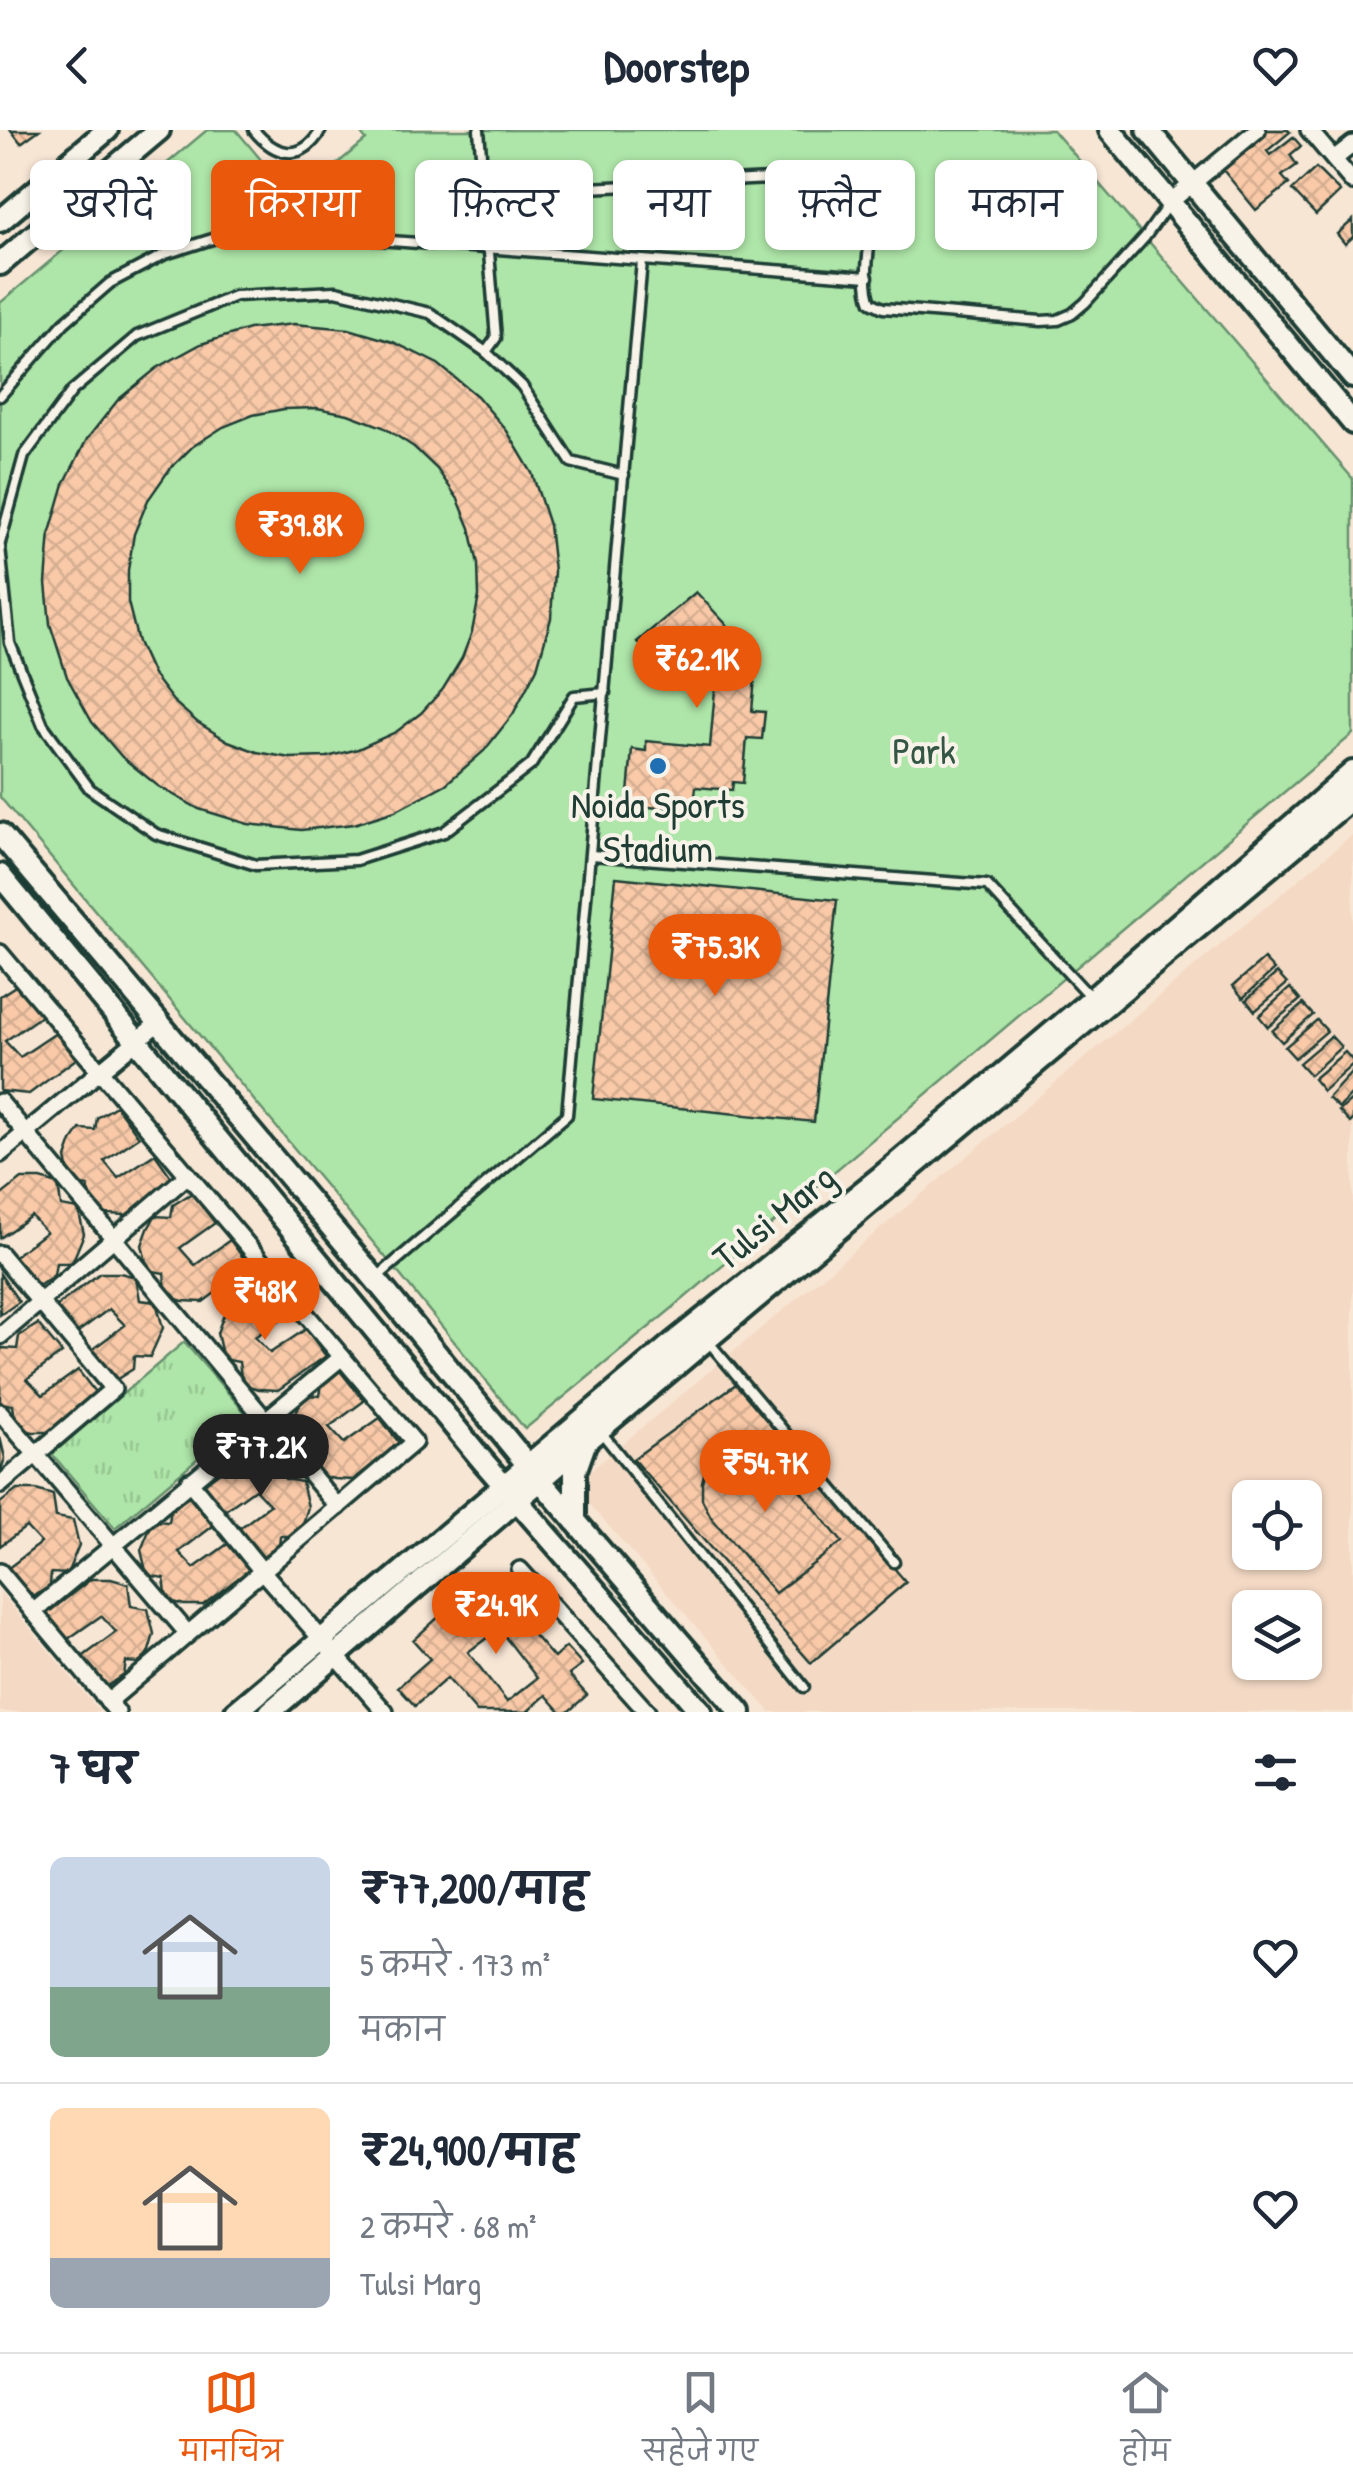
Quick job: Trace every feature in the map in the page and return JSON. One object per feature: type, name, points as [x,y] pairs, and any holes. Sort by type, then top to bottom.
[{"type":"street","points":[[0,221],[107,130]]},
{"type":"street","points":[[0,264],[159,130]]},
{"type":"street","points":[[1110,130],[1353,423]]},
{"type":"street","points":[[1148,130],[1353,378]]},
{"type":"street","points":[[1170,202],[1258,130]]},
{"type":"street","points":[[1310,130],[1353,182]]},
{"type":"street","points":[[1334,160],[1353,144]]},
{"type":"street","name":"Tulsi Marg","points":[[534,1473],[592,1436],[707,1340],[1096,1005],[1353,772]]},
{"type":"street","name":"Tulsi Marg","points":[[270,1712],[336,1657],[673,1343],[1353,798]]},
{"type":"street","points":[[0,834],[376,1279],[534,1473],[740,1712]]},
{"type":"street","points":[[0,875],[512,1492],[701,1712]]},
{"type":"street","points":[[0,953],[6,974],[100,1072],[414,1442],[188,1634],[112,1707],[0,1572]]},
{"type":"street","points":[[0,1154],[158,1023]]},
{"type":"street","points":[[0,1102],[338,1507]]},
{"type":"street","points":[[0,1336],[188,1176]]},
{"type":"street","points":[[0,1254],[113,1389],[0,1484]]},
{"type":"street","points":[[33,1612],[342,1357]]},
{"type":"street","points":[[0,1412],[188,1634]]},
{"type":"street","points":[[576,1521],[575,1472],[592,1436]]},
{"type":"street","points":[[189,1482],[385,1712]]},
{"type":"street","name":"Tulsi Marg","points":[[236,1712],[321,1640],[512,1492]]},
{"type":"street","points":[[520,1570],[647,1712]]},
{"type":"lane","points":[[254,130],[271,147],[286,153],[304,148],[321,130]]},
{"type":"lane","points":[[479,130],[482,160]]},
{"type":"lane","points":[[593,188],[868,176],[875,184],[876,198],[867,292],[871,302],[883,308],[1042,321],[1058,320],[1085,303],[1170,202]]},
{"type":"lane","points":[[0,396],[64,323],[110,283],[165,254],[222,236],[298,234],[415,244]]},
{"type":"lane","points":[[486,352],[496,338],[490,250],[868,277]]},
{"type":"lane","points":[[376,1279],[567,1116],[642,261]]},
{"type":"lane","points":[[605,693],[574,696],[531,765],[444,832],[356,860],[256,865],[156,834],[90,790],[44,725],[10,643],[0,545],[24,456],[72,392],[137,336],[235,296],[336,291],[430,313],[486,352],[522,386],[572,462],[624,474]]},
{"type":"lane","points":[[591,855],[987,885],[1096,1005]]},
{"type":"lane","points":[[707,1340],[894,1562]]},
{"type":"lane","points":[[592,1436],[804,1687]]},
{"type":"shaded area","points":[[1353,834],[1353,1712],[770,1712],[573,1485]]},
{"type":"shaded area","points":[[0,1592],[100,1712],[0,1712]]},
{"type":"green space","name":"Noida Sports Stadium","points":[[207,130],[236,130],[261,160],[211,160],[211,250],[395,250],[395,160],[342,160],[366,140],[358,130],[1053,130],[1079,160],[935,160],[935,250],[1097,250],[1097,181],[1353,479],[1353,734],[525,1429],[0,797],[0,303],[63,250],[191,250],[191,160],[171,160]]},
{"type":"green space","points":[[184,1342],[248,1416],[115,1528],[52,1454]]},
{"type":"building","points":[[11,130],[39,130],[21,143]]},
{"type":"building","points":[[1266,130],[1290,132],[1267,151],[1270,155],[1293,137],[1301,146],[1290,155],[1297,165],[1282,176],[1289,184],[1256,210],[1223,170],[1255,145],[1252,141]]},
{"type":"building","points":[[1316,168],[1340,192],[1316,215],[1292,190]]},
{"type":"building","points":[[1353,220],[1353,237],[1345,244],[1337,234]]},
{"type":"building","points":[[294,324],[349,329],[393,342],[438,364],[477,396],[507,431],[532,473],[549,525],[554,571],[551,618],[537,668],[513,714],[484,751],[446,784],[395,811],[354,824],[301,830],[248,824],[199,809],[158,786],[122,757],[92,722],[67,677],[50,624],[46,583],[50,532],[64,484],[87,439],[118,400],[157,368],[201,344],[249,329]],"holes":[[[317,408],[383,427],[414,447],[437,469],[458,499],[478,564],[479,596],[472,632],[443,689],[396,732],[358,749],[327,757],[290,758],[257,752],[228,741],[197,722],[173,701],[153,675],[138,642],[128,602],[134,534],[148,500],[169,470],[192,447],[223,427],[253,415],[284,409]]]},
{"type":"building","points":[[696,592],[738,637],[720,653],[744,655],[743,665],[756,666],[752,711],[765,712],[762,739],[747,738],[743,783],[733,782],[732,790],[696,787],[693,811],[627,805],[632,749],[646,751],[646,741],[710,747],[716,678],[705,665],[677,689],[637,642]]},
{"type":"building","points":[[616,877],[837,900],[814,1122],[593,1099]]},
{"type":"building","points":[[1264,959],[1274,970],[1243,998],[1233,986]]},
{"type":"building","points":[[1277,973],[1287,984],[1255,1011],[1246,1000]]},
{"type":"building","points":[[17,985],[41,1016],[5,1041],[20,1057],[56,1033],[76,1059],[29,1094],[0,1091],[0,996]]},
{"type":"building","points":[[1290,988],[1300,1000],[1268,1027],[1259,1016]]},
{"type":"building","points":[[1303,1004],[1313,1015],[1282,1042],[1272,1031]]},
{"type":"building","points":[[1317,1020],[1327,1031],[1295,1058],[1285,1047]]},
{"type":"building","points":[[1331,1036],[1341,1047],[1310,1075],[1299,1063]]},
{"type":"building","points":[[1345,1052],[1353,1064],[1323,1091],[1313,1079]]},
{"type":"building","points":[[1353,1071],[1353,1093],[1339,1108],[1328,1098]]},
{"type":"building","points":[[1353,1099],[1353,1120],[1350,1123],[1339,1111]]},
{"type":"building","points":[[116,1106],[139,1137],[104,1161],[118,1178],[155,1154],[174,1181],[126,1215],[90,1209],[88,1186],[71,1183],[66,1158],[80,1129],[95,1130],[97,1118]]},
{"type":"building","points":[[22,1179],[58,1184],[61,1206],[78,1209],[84,1234],[72,1263],[56,1263],[54,1275],[36,1288],[12,1258],[46,1232],[31,1216],[0,1238],[0,1196]]},
{"type":"building","points":[[192,1193],[215,1223],[180,1248],[195,1265],[230,1240],[250,1267],[203,1302],[167,1296],[164,1273],[148,1270],[142,1245],[155,1216],[171,1217],[173,1205]]},
{"type":"building","points":[[100,1273],[136,1277],[140,1300],[156,1302],[163,1328],[150,1357],[134,1356],[133,1369],[114,1381],[90,1351],[125,1325],[109,1309],[74,1335],[54,1308]]},
{"type":"building","points":[[0,1274],[19,1302],[0,1315]]},
{"type":"building","points":[[268,1282],[291,1312],[255,1337],[270,1353],[306,1329],[326,1356],[278,1390],[242,1384],[239,1362],[223,1359],[217,1333],[231,1305],[247,1306],[249,1293]]},
{"type":"building","points":[[38,1324],[62,1353],[27,1379],[43,1395],[78,1370],[98,1396],[52,1432],[16,1427],[13,1405],[0,1403],[0,1352],[2,1348],[17,1349],[19,1336]]},
{"type":"building","points":[[340,1371],[364,1401],[329,1427],[344,1443],[380,1418],[400,1444],[353,1480],[317,1475],[314,1452],[297,1449],[291,1424],[304,1395],[320,1396],[322,1383]]},
{"type":"building","points":[[736,1384],[906,1582],[811,1663],[633,1459]]},
{"type":"building","points":[[0,1437],[5,1458],[0,1473]]},
{"type":"building","points":[[762,1443],[842,1542],[775,1593],[711,1517],[702,1499],[707,1463],[719,1447],[730,1455],[740,1447],[749,1456]]},
{"type":"building","points":[[246,1452],[282,1457],[285,1479],[302,1482],[308,1507],[296,1536],[280,1536],[279,1548],[260,1560],[236,1531],[270,1505],[255,1489],[220,1514],[199,1488]]},
{"type":"building","points":[[17,1490],[53,1495],[56,1517],[73,1520],[79,1545],[67,1574],[51,1573],[50,1586],[31,1598],[7,1569],[41,1543],[26,1527],[0,1546],[0,1503]]},
{"type":"building","points":[[189,1497],[213,1526],[179,1552],[194,1568],[229,1543],[250,1569],[203,1605],[167,1600],[164,1578],[147,1575],[141,1550],[153,1521],[169,1522],[171,1509]]},
{"type":"building","points":[[483,1578],[502,1599],[518,1585],[549,1620],[533,1634],[554,1658],[566,1647],[582,1665],[569,1675],[587,1695],[568,1712],[561,1712],[546,1695],[527,1712],[477,1712],[447,1678],[415,1706],[398,1687],[430,1659],[413,1640],[442,1614],[458,1633],[479,1614],[463,1596]],"holes":[[[499,1629],[537,1678],[507,1702],[468,1652]]]},
{"type":"building","points":[[91,1579],[128,1584],[131,1606],[148,1609],[154,1634],[141,1663],[126,1662],[124,1675],[106,1687],[81,1658],[116,1632],[101,1616],[65,1641],[45,1615]]},
{"type":"place","name":"Noida Sports Stadium","points":[[658,766]]},
{"type":"park label","name":"Park","points":[[924,751]]}]
